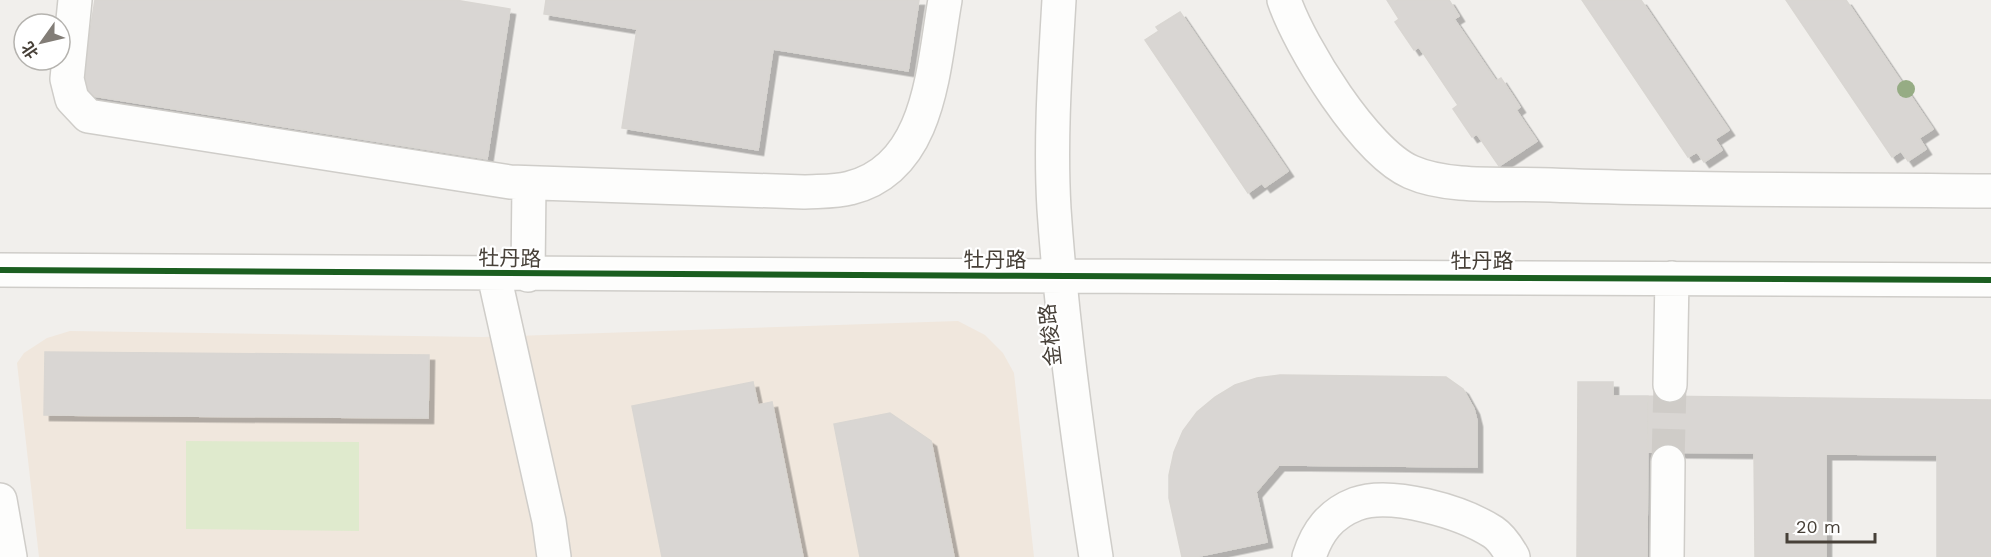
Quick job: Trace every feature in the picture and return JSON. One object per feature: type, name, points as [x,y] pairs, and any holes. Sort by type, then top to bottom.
[{"type":"street","points":[[75,0],[67,80],[72,99],[88,116],[499,180],[529,183],[804,192],[850,189],[878,177],[897,162],[913,140],[931,81],[945,0]]},
{"type":"street","name":"金梭路","points":[[1059,0],[1054,86],[1054,208],[1074,415],[1096,557]]},
{"type":"street","points":[[1284,0],[1297,31],[1350,115],[1371,141],[1386,156],[1411,172],[1439,181],[1608,187],[1991,191]]},
{"type":"street","points":[[528,275],[529,183]]},
{"type":"street","name":"牡丹路","points":[[0,270],[494,275],[1061,275],[1991,280]]},
{"type":"street","points":[[494,275],[549,521],[554,557]]},
{"type":"street","points":[[1670,385],[1672,278]]},
{"type":"street","points":[[1667,557],[1668,462]]},
{"type":"street","points":[[0,500],[10,557]]},
{"type":"street","points":[[1309,557],[1315,538],[1329,519],[1357,504],[1387,500],[1425,506],[1468,520],[1494,532],[1508,547],[1513,557]]},
{"type":"shaded area","points":[[958,321],[985,335],[1003,353],[1014,373],[1034,557],[39,557],[17,363],[24,353],[47,338],[70,331],[483,337]]},
{"type":"green space","points":[[186,441],[359,442],[359,531],[186,529]]},
{"type":"building","points":[[95,0],[455,0],[510,9],[487,159],[80,94]]},
{"type":"building","points":[[546,0],[919,0],[908,71],[773,49],[758,150],[622,128],[637,29],[544,14]]},
{"type":"building","points":[[1387,0],[1449,0],[1459,16],[1454,19],[1496,81],[1501,78],[1520,107],[1516,110],[1537,141],[1499,166],[1477,134],[1472,137],[1453,109],[1458,105],[1419,47],[1414,50],[1395,22],[1399,19]]},
{"type":"building","points":[[1582,0],[1641,0],[1729,130],[1715,139],[1722,150],[1704,162],[1697,152],[1688,157]]},
{"type":"building","points":[[1786,0],[1846,0],[1933,129],[1919,138],[1926,149],[1908,161],[1901,151],[1892,157]]},
{"type":"building","points":[[1180,12],[1288,171],[1265,187],[1262,183],[1248,193],[1145,40],[1159,31],[1156,27]]},
{"type":"building","points":[[45,352],[429,355],[428,418],[44,415]]},
{"type":"building","points":[[1280,375],[1446,377],[1463,389],[1474,409],[1477,421],[1477,467],[1279,465],[1256,492],[1267,542],[1195,557],[1182,557],[1169,498],[1169,475],[1174,452],[1183,431],[1197,412],[1215,397],[1235,385],[1257,378]]},
{"type":"building","points":[[753,382],[758,405],[772,402],[803,557],[662,557],[632,406]]},
{"type":"building","points":[[1578,382],[1613,382],[1613,396],[1648,396],[1647,557],[1577,557]]},
{"type":"building","points":[[1648,396],[1991,400],[1991,557],[1937,557],[1937,455],[1826,454],[1826,557],[1755,557],[1754,453],[1648,452]]},
{"type":"building","points":[[890,413],[931,441],[954,557],[860,557],[834,424]]},
{"type":"tunnel","points":[[1668,462],[1670,385]]},
{"type":"cycle path","points":[[0,270],[1991,280]]}]
